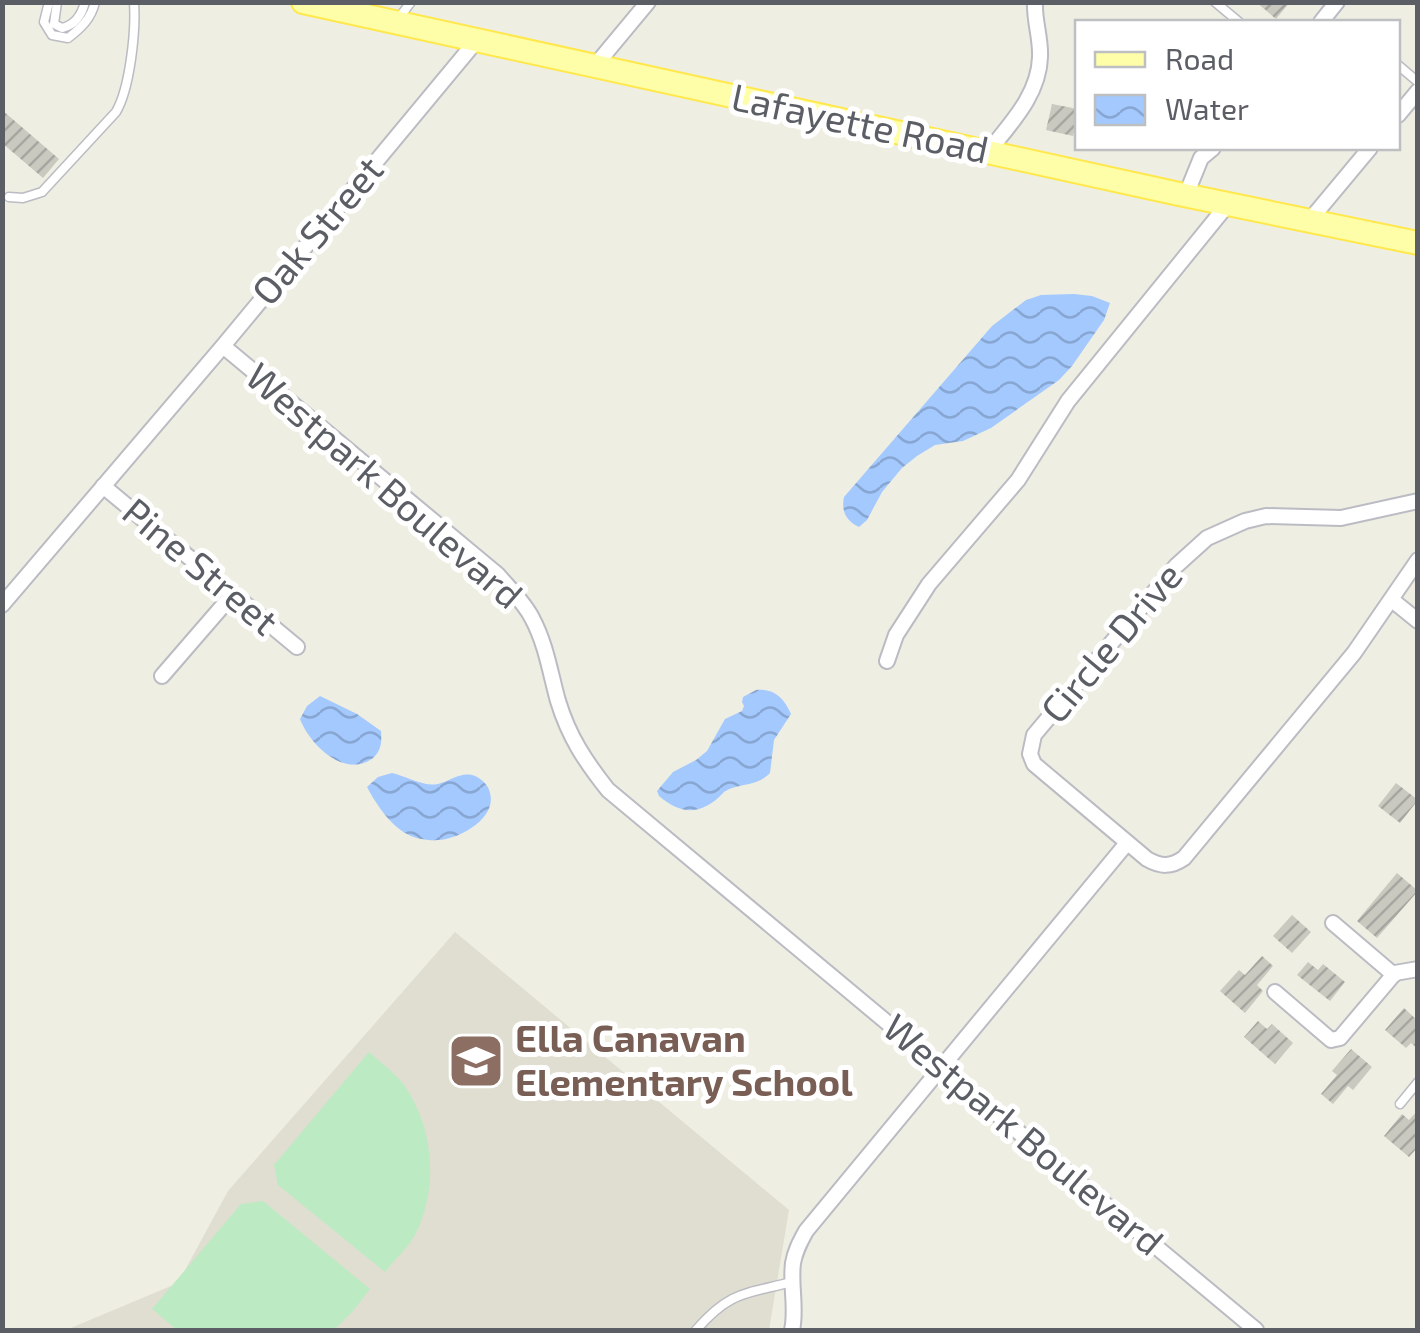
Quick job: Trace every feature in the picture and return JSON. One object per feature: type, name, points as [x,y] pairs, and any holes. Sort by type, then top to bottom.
[{"type":"main road","name":"Lafayette Road","points":[[303,2],[342,7],[395,23],[1418,243]]},
{"type":"street","points":[[594,66],[648,2]]},
{"type":"street","points":[[988,152],[1022,107],[1037,77],[1040,59],[1035,2]]},
{"type":"street","name":"Oak Street","points":[[2,604],[477,40]]},
{"type":"street","points":[[1400,113],[1418,91]]},
{"type":"street","points":[[1186,195],[1196,166],[1211,150]]},
{"type":"street","points":[[1310,220],[1368,150]]},
{"type":"street","points":[[887,661],[896,635],[929,584],[1018,480],[1068,400],[1228,204]]},
{"type":"street","name":"Westpark Boulevard","points":[[222,346],[498,574],[531,616],[548,656],[568,729],[580,754],[608,790],[1256,1330]]},
{"type":"street","name":"Pine Street","points":[[103,486],[297,647]]},
{"type":"street","name":"Circle Drive","points":[[1418,501],[1341,518],[1266,516],[1245,520],[1207,538],[1190,550],[1034,736],[1030,745],[1034,764],[1156,864],[1175,864],[1184,858],[1354,652],[1418,560]]},
{"type":"street","points":[[162,676],[233,594]]},
{"type":"street","points":[[1392,600],[1418,620]]},
{"type":"street","points":[[792,1330],[792,1282],[797,1248],[806,1231],[1128,843]]},
{"type":"street","points":[[1333,924],[1394,975]]},
{"type":"street","points":[[1274,992],[1331,1040],[1340,1038],[1394,975],[1418,969]]},
{"type":"lane","points":[[53,2],[54,24],[62,28],[76,20],[85,2]]},
{"type":"lane","points":[[53,2],[44,22],[52,35],[68,38],[92,14],[95,2]]},
{"type":"lane","points":[[9,197],[23,198],[42,192],[116,112],[124,90],[135,27],[134,2]]},
{"type":"lane","points":[[395,23],[411,2]]},
{"type":"lane","points":[[1215,2],[1237,20]]},
{"type":"lane","points":[[1400,1104],[1418,1082]]},
{"type":"lane","points":[[696,1330],[728,1299],[792,1282]]},
{"type":"shaded area","name":"Ella Canavan Elementary School","points":[[455,932],[789,1210],[769,1330],[66,1330],[178,1283],[228,1191]]},
{"type":"green space","points":[[369,1052],[400,1081],[414,1102],[430,1158],[423,1217],[412,1240],[385,1272],[278,1185],[274,1165]]},
{"type":"green space","points":[[263,1201],[370,1289],[334,1330],[177,1330],[152,1309],[241,1204]]},
{"type":"water","points":[[1074,294],[1110,303],[1104,320],[1059,380],[991,428],[963,441],[935,445],[917,456],[882,492],[867,520],[859,527],[851,522],[844,511],[844,497],[992,326],[1026,300],[1041,295]]},
{"type":"water","points":[[756,690],[778,695],[791,714],[774,740],[770,773],[757,782],[727,790],[695,810],[681,809],[659,796],[657,791],[673,772],[707,751],[725,719],[742,711],[743,697]]},
{"type":"water","points":[[320,696],[381,731],[380,747],[374,757],[359,764],[338,761],[311,738],[300,719],[307,706]]},
{"type":"water","points":[[392,773],[432,785],[475,776],[489,790],[488,811],[475,826],[447,839],[411,836],[389,820],[367,787],[378,777]]},
{"type":"building","points":[[1256,2],[1290,2],[1276,19]]},
{"type":"building","points":[[1052,104],[1075,108],[1073,136],[1046,130]]},
{"type":"building","points":[[2,110],[59,159],[43,178],[2,143]]},
{"type":"building","points":[[1396,783],[1418,800],[1400,823],[1378,806]]},
{"type":"building","points":[[1397,873],[1418,891],[1377,938],[1357,921]]},
{"type":"building","points":[[1292,915],[1311,932],[1292,953],[1273,936]]},
{"type":"building","points":[[1262,956],[1273,966],[1257,985],[1263,991],[1245,1013],[1220,991],[1239,970],[1245,975]]},
{"type":"building","points":[[1308,962],[1318,970],[1323,964],[1345,982],[1330,1001],[1297,975]]},
{"type":"building","points":[[1404,1008],[1418,1021],[1418,1049],[1411,1043],[1406,1048],[1385,1030]]},
{"type":"building","points":[[1258,1021],[1267,1029],[1272,1024],[1293,1043],[1275,1064],[1244,1037]]},
{"type":"building","points":[[1351,1049],[1372,1067],[1353,1090],[1348,1086],[1333,1104],[1321,1094],[1337,1075],[1332,1071]]},
{"type":"building","points":[[1418,1110],[1418,1147],[1409,1157],[1384,1136],[1402,1114],[1409,1120]]},
{"type":"place","name":"Ella Canavan Elementary School","points":[[476,1061]]}]
